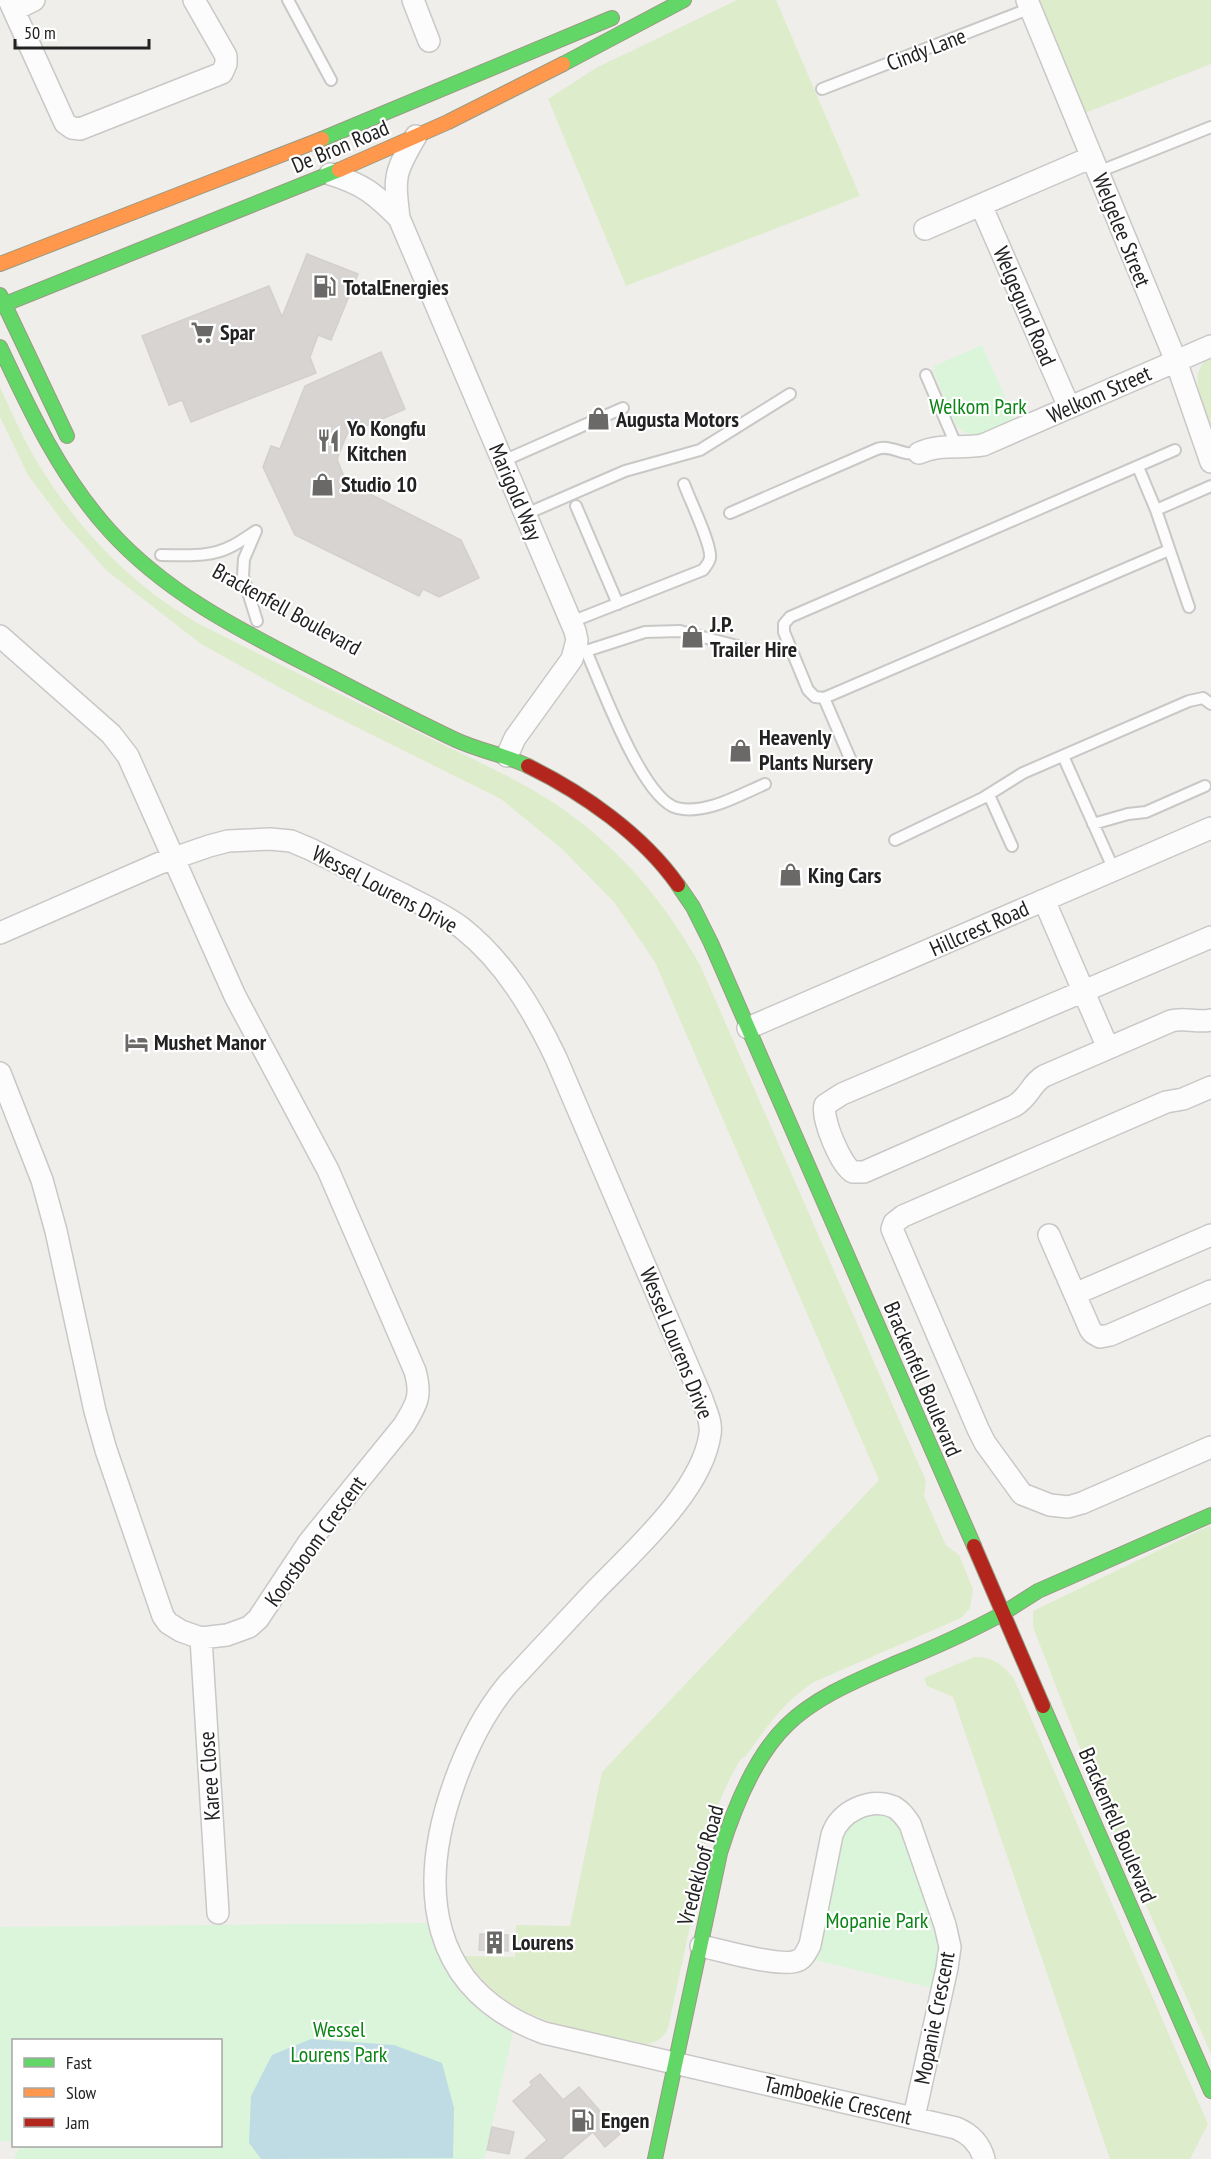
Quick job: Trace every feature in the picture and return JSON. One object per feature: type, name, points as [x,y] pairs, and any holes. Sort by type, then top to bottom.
[{"type":"main road","name":"De Bron Road","points":[[1,302],[330,174],[416,136],[528,82],[684,0]]},
{"type":"main road","name":"De Bron Road","points":[[0,264],[356,126],[625,13]]},
{"type":"main road","points":[[1,302],[72,446]]},
{"type":"main road","name":"Brackenfell Boulevard","points":[[0,347],[26,402],[65,471],[120,542],[162,581],[234,628],[456,740],[507,756],[581,795],[637,841],[689,901],[711,943],[1002,1614],[1050,1719],[1192,2052],[1211,2091]]},
{"type":"main road","name":"Brackenfell Boulevard","points":[[158,551],[179,571]]},
{"type":"main road","name":"Brackenfell Boulevard","points":[[243,614],[263,624]]},
{"type":"main road","name":"Brackenfell Boulevard","points":[[486,736],[507,756]]},
{"type":"main road","name":"Vredekloof Road","points":[[655,2159],[720,1853],[729,1821],[762,1757],[786,1726],[813,1704],[860,1680],[975,1629],[1038,1591],[1211,1515]]},
{"type":"street","points":[[34,0],[11,5],[65,123],[72,128],[81,129],[222,73],[226,64],[226,56],[194,0]]},
{"type":"street","points":[[413,0],[429,41]]},
{"type":"street","name":"Welgelee Street","points":[[1029,4],[1176,361],[1211,462]]},
{"type":"street","name":"Marigold Way","points":[[416,136],[398,170],[395,183],[399,218],[578,638]]},
{"type":"street","points":[[925,229],[981,205],[1095,164]]},
{"type":"street","name":"Marigold Way","points":[[330,174],[353,181],[374,193],[399,218]]},
{"type":"street","name":"Welgegund Road","points":[[981,205],[1069,407]]},
{"type":"street","name":"Welkom Street","points":[[919,453],[941,446],[983,445],[1211,346]]},
{"type":"street","name":"Koorsboom Crescent","points":[[0,636],[117,741],[132,765],[239,1004],[328,1170],[415,1371],[419,1394],[416,1405],[404,1425],[309,1542],[258,1619],[239,1632],[201,1638]]},
{"type":"street","points":[[507,756],[515,738],[572,659],[578,638]]},
{"type":"street","name":"Hillcrest Road","points":[[748,1028],[1211,828]]},
{"type":"street","name":"Wessel Lourens Drive","points":[[0,933],[174,858],[228,841],[270,838],[291,841],[437,912],[462,929],[492,957],[517,987],[536,1016],[702,1399],[711,1433],[703,1459],[667,1516],[491,1704],[466,1750],[449,1799],[436,1851],[434,1883],[438,1915],[452,1959],[462,1975],[476,1991],[501,2012],[526,2027],[544,2033],[676,2064]]},
{"type":"street","points":[[1044,900],[1108,1048]]},
{"type":"street","points":[[1211,937],[829,1101],[825,1106],[824,1118],[848,1170],[864,1172],[1014,1106],[1026,1098],[1039,1078],[1171,1021],[1211,1020]]},
{"type":"street","points":[[0,1072],[42,1180],[95,1411],[159,1607],[168,1623],[181,1631],[201,1638]]},
{"type":"street","points":[[1211,1087],[1183,1099],[1166,1102],[903,1216],[894,1223],[892,1229],[978,1429],[985,1443],[1022,1494],[1050,1505],[1068,1507],[1211,1447]]},
{"type":"street","points":[[1049,1235],[1093,1333],[1100,1337],[1110,1335],[1211,1292]]},
{"type":"street","points":[[1075,1294],[1211,1236]]},
{"type":"street","name":"Karee Close","points":[[201,1638],[218,1913]]},
{"type":"street","name":"Mopanie Crescent","points":[[701,1946],[781,1964],[799,1960],[806,1954],[810,1945],[832,1835],[839,1821],[848,1812],[871,1804],[896,1808],[910,1824],[945,1925],[950,1947],[914,2117]]},
{"type":"street","name":"Tamboekie Crescent","points":[[676,2064],[914,2117],[965,2131],[978,2144],[984,2159]]},
{"type":"lane","points":[[288,0],[331,80]]},
{"type":"lane","name":"Cindy Lane","points":[[822,89],[1029,4]]},
{"type":"lane","points":[[1095,164],[1211,127]]},
{"type":"lane","points":[[926,375],[957,447]]},
{"type":"lane","points":[[526,514],[625,471],[700,450],[790,394]]},
{"type":"lane","points":[[502,461],[623,408]]},
{"type":"lane","points":[[730,513],[877,449],[888,447],[905,454],[919,453]]},
{"type":"lane","points":[[1169,550],[824,698],[815,698],[808,690],[784,632],[784,624],[790,617],[1175,450]]},
{"type":"lane","points":[[1138,466],[1156,510],[1189,607]]},
{"type":"lane","points":[[578,638],[618,604],[703,570],[710,560],[708,547],[684,484]]},
{"type":"lane","points":[[1156,510],[1211,486]]},
{"type":"lane","points":[[576,506],[618,604]]},
{"type":"lane","points":[[158,551],[191,556],[208,554],[230,547],[256,531],[244,559],[243,576],[263,624]]},
{"type":"lane","points":[[578,638],[680,630],[741,647]]},
{"type":"lane","points":[[578,638],[636,763],[665,802],[676,808],[690,809],[715,805],[765,784]]},
{"type":"lane","points":[[824,698],[852,763]]},
{"type":"lane","points":[[895,840],[989,795],[1023,773],[1189,701],[1203,698],[1211,704]]},
{"type":"lane","points":[[1063,756],[1114,870]]},
{"type":"lane","points":[[1093,824],[1128,814],[1146,812],[1205,786]]},
{"type":"lane","points":[[989,795],[1012,846]]},
{"type":"green space","points":[[737,0],[776,0],[860,196],[626,286],[548,99],[596,68]]},
{"type":"green space","points":[[1039,0],[1211,0],[1211,64],[1085,113]]},
{"type":"green space","name":"Welkom Park","points":[[982,345],[1016,422],[993,432],[977,435],[963,431],[956,425],[933,370],[934,366]]},
{"type":"green space","points":[[1211,356],[1211,426],[1197,380],[1203,363]]},
{"type":"green space","points":[[0,387],[18,427],[55,490],[91,536],[156,596],[205,627],[537,792],[577,819],[598,837],[638,876],[655,897],[672,919],[701,967],[926,1481],[924,1496],[946,1545],[959,1555],[973,1589],[970,1608],[961,1618],[814,1682],[803,1689],[776,1716],[746,1756],[740,1760],[719,1803],[704,1848],[697,1879],[700,1880],[668,2028],[660,2039],[654,2042],[647,2044],[568,2027],[522,2010],[501,1997],[482,1979],[464,1956],[515,1957],[516,1925],[570,1926],[602,1772],[879,1480],[655,962],[614,902],[562,849],[501,799],[310,704],[201,644],[107,571],[63,522],[28,475],[0,417]]},
{"type":"green space","points":[[1211,1525],[1211,2054],[1097,1792],[1033,1627],[1033,1611]]},
{"type":"green space","points":[[974,1657],[997,1662],[1014,1679],[1208,2124],[1190,2159],[1110,2159],[953,1697],[927,1686],[924,1678]]},
{"type":"green space","name":"Mopanie Park","points":[[867,1813],[887,1814],[902,1824],[941,1940],[932,1988],[814,1960],[842,1833],[846,1826]]},
{"type":"green space","name":"Wessel Lourens Park","points":[[427,1923],[440,1958],[458,1988],[482,2013],[513,2033],[484,2159],[14,2159],[20,2147],[222,2147],[222,2039],[12,2039],[12,2142],[0,2141],[0,1927]]},
{"type":"water","points":[[311,2039],[394,2045],[442,2063],[454,2108],[453,2158],[261,2159],[249,2143],[251,2096],[272,2055]]},
{"type":"building","points":[[307,254],[358,274],[331,340],[318,335],[310,357],[316,373],[191,422],[182,400],[169,405],[142,336],[269,286],[282,317]]},
{"type":"building","points":[[381,352],[405,409],[347,434],[337,459],[346,482],[461,540],[479,578],[439,597],[423,589],[419,596],[295,535],[263,467],[271,446],[280,449],[305,386]]},
{"type":"building","name":"Lourens","points":[[480,1934],[508,1935],[508,1951],[479,1950]]},
{"type":"building","points":[[540,2074],[563,2100],[579,2087],[620,2134],[605,2147],[593,2132],[561,2159],[525,2159],[547,2140],[513,2101],[532,2085],[530,2082]]},
{"type":"building","points":[[492,2127],[514,2132],[509,2154],[487,2150]]},
{"type":"traffic: fast","points":[[563,64],[684,0]]},
{"type":"traffic: fast","points":[[322,139],[612,18]]},
{"type":"traffic: fast","points":[[0,306],[339,170]]},
{"type":"traffic: fast","points":[[0,295],[67,436]]},
{"type":"traffic: fast","points":[[0,347],[35,419],[76,488],[109,530],[153,571],[201,606],[279,650],[456,740],[528,766]]},
{"type":"traffic: fast","points":[[678,885],[693,907],[711,943],[974,1546]]},
{"type":"traffic: fast","points":[[1002,1614],[1038,1591],[1211,1515]]},
{"type":"traffic: fast","points":[[655,2159],[720,1853],[738,1802],[765,1752],[787,1725],[811,1705],[866,1676],[935,1647],[1002,1614]]},
{"type":"traffic: fast","points":[[1043,1706],[1211,2091]]},
{"type":"traffic: slow","points":[[339,170],[448,122],[563,64]]},
{"type":"traffic: slow","points":[[0,264],[322,139]]},
{"type":"traffic: jam","points":[[528,766],[570,789],[610,816],[647,849],[678,885]]},
{"type":"traffic: jam","points":[[974,1546],[1043,1706]]},
{"type":"place","name":"TotalEnergies","points":[[325,287]]},
{"type":"place","name":"Spar","points":[[202,332]]},
{"type":"place","name":"Augusta Motors","points":[[598,419]]},
{"type":"place","name":"Yo Kongfu Kitchen","points":[[329,441]]},
{"type":"place","name":"Studio 10","points":[[323,484]]},
{"type":"place","name":"J.P. Trailer Hire","points":[[692,637]]},
{"type":"place","name":"Heavenly Plants Nursery","points":[[741,750]]},
{"type":"place","name":"King Cars","points":[[790,875]]},
{"type":"place","name":"Mushet Manor","points":[[136,1042]]},
{"type":"place","name":"Lourens","points":[[494,1942]]},
{"type":"place","name":"Engen","points":[[583,2120]]}]
